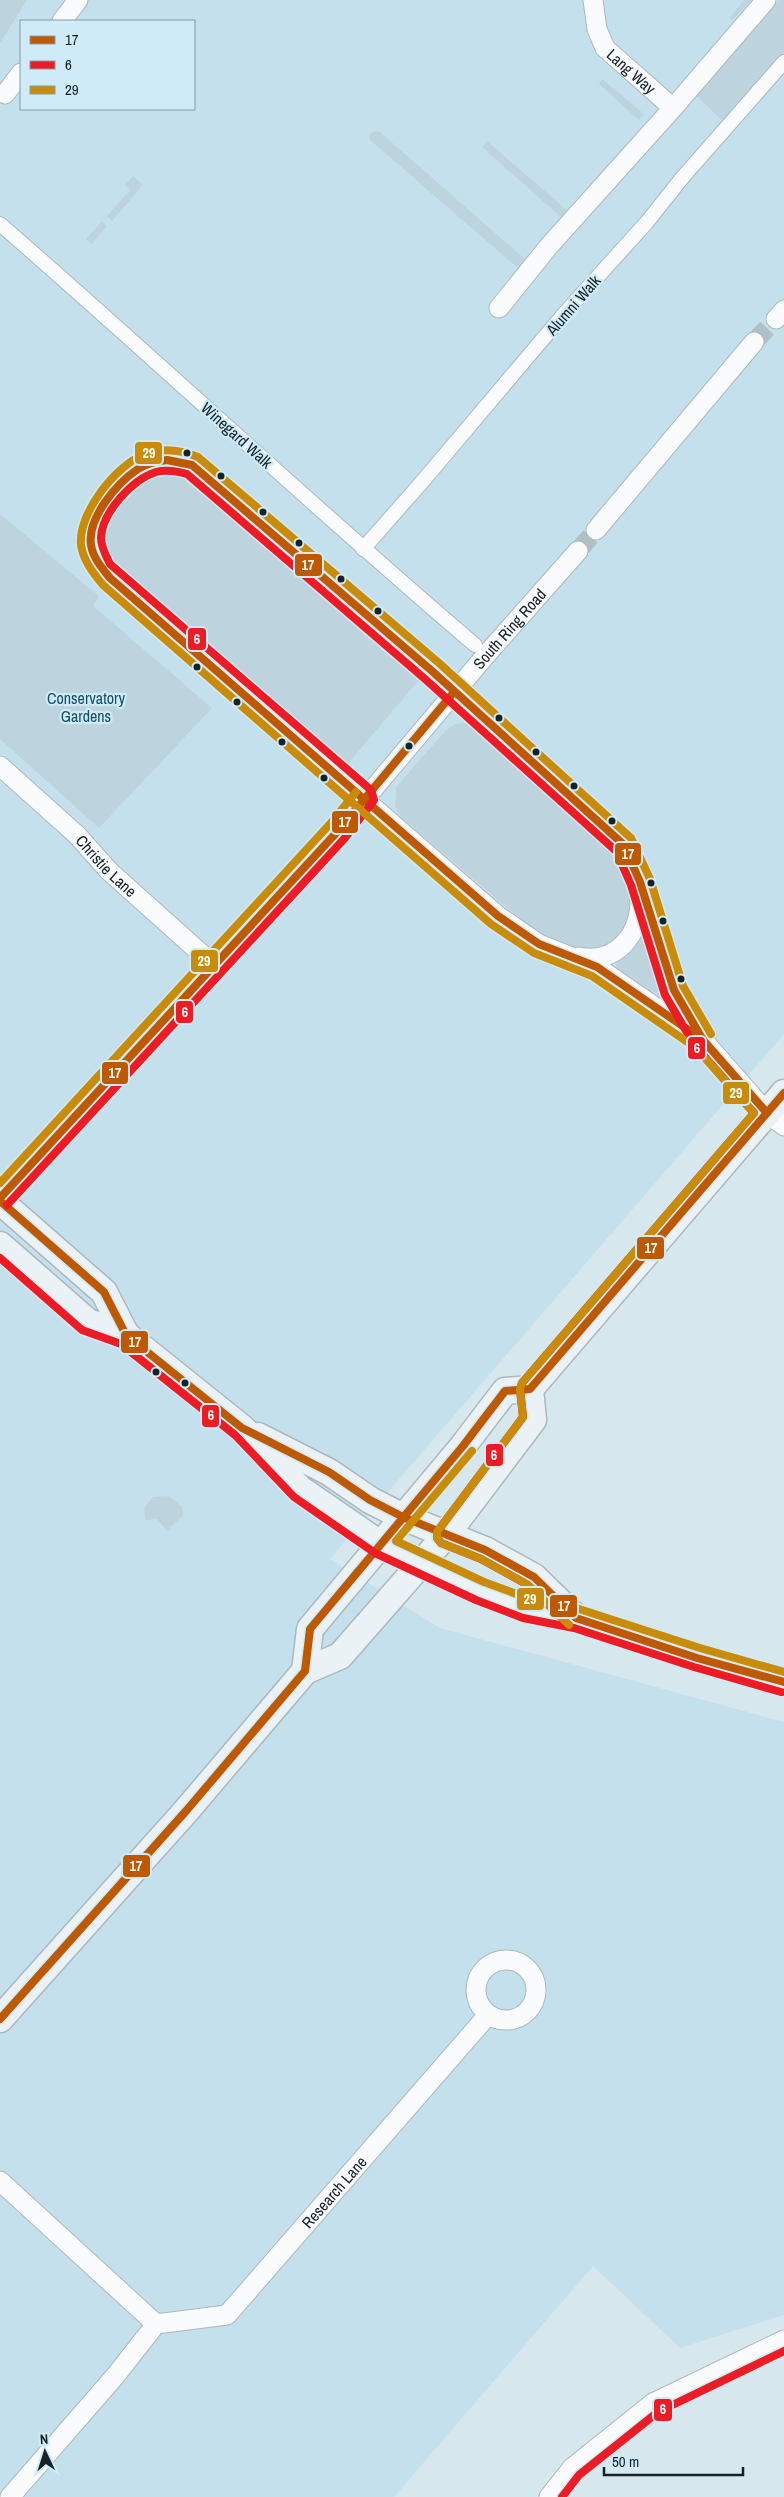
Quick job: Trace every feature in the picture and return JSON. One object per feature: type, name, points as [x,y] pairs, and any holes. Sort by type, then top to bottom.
[{"type":"main road","points":[[305,1671],[310,1629],[463,1446],[505,1391],[530,1389],[776,1120],[784,1093]]},
{"type":"main road","points":[[0,1199],[104,1292],[126,1335]]},
{"type":"main road","points":[[0,1245],[88,1322],[126,1335],[242,1428],[300,1489],[380,1544],[480,1591],[527,1609],[576,1618],[697,1658],[784,1682]]},
{"type":"main road","points":[[0,2019],[186,1812],[305,1671],[340,1656],[446,1534],[533,1420],[530,1389]]},
{"type":"main road","points":[[242,1428],[329,1472],[370,1500],[403,1517],[484,1550],[534,1577],[576,1618]]},
{"type":"street","points":[[63,20],[78,0]]},
{"type":"street","name":"Lang Way","points":[[593,0],[597,29],[605,48],[673,108]]},
{"type":"street","points":[[498,308],[549,246],[673,108],[766,0]]},
{"type":"street","name":"Alumni Walk","points":[[363,549],[428,476],[564,314],[647,222],[682,178],[784,62]]},
{"type":"street","points":[[5,94],[20,74]]},
{"type":"street","name":"Winegard Walk","points":[[0,224],[114,323],[363,549],[475,645]]},
{"type":"street","points":[[596,530],[754,342]]},
{"type":"street","points":[[703,1040],[597,967],[556,952],[522,934],[498,916],[102,570],[91,542],[93,523],[96,515],[126,479],[138,469],[152,462],[171,460],[192,465],[454,692],[624,845],[640,882],[674,990],[703,1040],[776,1120]]},
{"type":"street","name":"South Ring Road","points":[[0,1199],[182,998],[337,832],[454,692],[578,551]]},
{"type":"street","name":"Christie Lane","points":[[0,766],[77,835],[109,871],[214,965]]},
{"type":"street","points":[[556,952],[583,958],[595,958],[617,950],[626,942],[638,923],[640,882]]},
{"type":"street","name":"Research Lane","points":[[156,2324],[227,2315],[488,2015]]},
{"type":"street","points":[[0,2181],[156,2324],[116,2375],[10,2497]]},
{"type":"street","points":[[549,2497],[572,2468],[654,2403],[784,2340]]},
{"type":"shaded area","points":[[0,0],[784,0],[784,1034],[330,1559],[440,1628],[784,1722],[784,2315],[680,2348],[593,2266],[394,2497],[0,2497]]},
{"type":"green space","points":[[0,0],[27,0],[0,43]]},
{"type":"green space","points":[[744,0],[752,0],[731,21],[730,17]]},
{"type":"green space","points":[[779,0],[784,0],[784,53],[722,121],[696,95]]},
{"type":"green space","points":[[602,79],[644,114],[639,120],[599,84]]},
{"type":"green space","points":[[377,131],[526,260],[519,267],[513,264],[370,140],[369,136],[372,132]]},
{"type":"green space","points":[[487,141],[568,211],[563,219],[482,147]]},
{"type":"green space","points":[[133,176],[143,185],[112,221],[107,216],[130,190],[125,185]]},
{"type":"green space","points":[[102,221],[107,226],[92,244],[86,239]]},
{"type":"green space","points":[[173,473],[205,489],[419,680],[345,767],[145,596],[119,570],[110,558],[105,548],[104,536],[110,518],[120,503],[131,490],[143,481]]},
{"type":"green space","name":"Conservatory Gardens","points":[[0,514],[99,596],[93,606],[212,708],[99,828],[0,739]]},
{"type":"green space","points":[[466,723],[477,727],[591,828],[617,857],[632,883],[635,906],[631,925],[609,948],[584,951],[556,942],[532,929],[401,817],[395,806],[396,787],[447,729],[456,724]]},
{"type":"green space","points":[[642,938],[648,948],[654,967],[660,996],[616,968],[617,963]]},
{"type":"green space","points":[[169,1496],[182,1507],[183,1515],[167,1531],[157,1519],[146,1520],[144,1508],[153,1497]]},
{"type":"tunnel","points":[[754,342],[776,319]]},
{"type":"tunnel","points":[[578,551],[596,530]]},
{"type":"transit line","name":"29","points":[[569,1625],[528,1585],[481,1559],[441,1543],[437,1538],[437,1532],[523,1417],[520,1389],[522,1383],[754,1113],[696,1048],[592,976],[534,953],[491,924],[103,585],[86,561],[81,545],[82,532],[92,505],[111,479],[122,468],[151,452],[172,451],[198,457],[439,663],[631,838],[650,879],[683,986],[711,1034]]},
{"type":"transit line","name":"17","points":[[167,460],[192,465],[432,671],[624,845],[640,882],[674,990],[703,1040],[597,967],[539,944],[498,916],[110,578],[96,559],[91,545],[91,535],[99,513],[113,492],[130,475],[145,465],[167,460]]},
{"type":"transit line","name":"6","points":[[7,1205],[344,839],[374,800],[371,790],[110,564],[101,538],[107,518],[120,498],[138,482],[156,472],[179,472],[187,474],[425,679],[616,851],[631,885],[665,995],[695,1046],[754,1113],[522,1383],[520,1389],[523,1417],[437,1532],[437,1538],[441,1543],[481,1559],[528,1585],[569,1625]]},
{"type":"transit line","name":"17","points":[[0,1198],[337,832],[454,692]]},
{"type":"transit line","name":"29","points":[[0,1183],[329,825],[356,792]]},
{"type":"transit line","name":"17","points":[[703,1040],[767,1113]]},
{"type":"transit line","name":"17","points":[[0,2019],[186,1811],[305,1671],[310,1629],[463,1446],[505,1391],[530,1389],[784,1093]]},
{"type":"transit line","name":"17","points":[[0,1201],[104,1292],[126,1335],[242,1428],[329,1472],[370,1500],[403,1517],[485,1550],[534,1577],[576,1618],[697,1658],[784,1682]]},
{"type":"transit line","name":"6","points":[[0,1258],[82,1330],[121,1344],[235,1435],[294,1497],[375,1553],[476,1600],[523,1618],[574,1628],[694,1667],[781,1692]]},
{"type":"transit line","name":"29","points":[[472,1451],[396,1541],[484,1582],[530,1599],[579,1609],[700,1648],[784,1672]]},
{"type":"transit line","name":"6","points":[[562,2497],[579,2475],[658,2412],[784,2351]]}]
